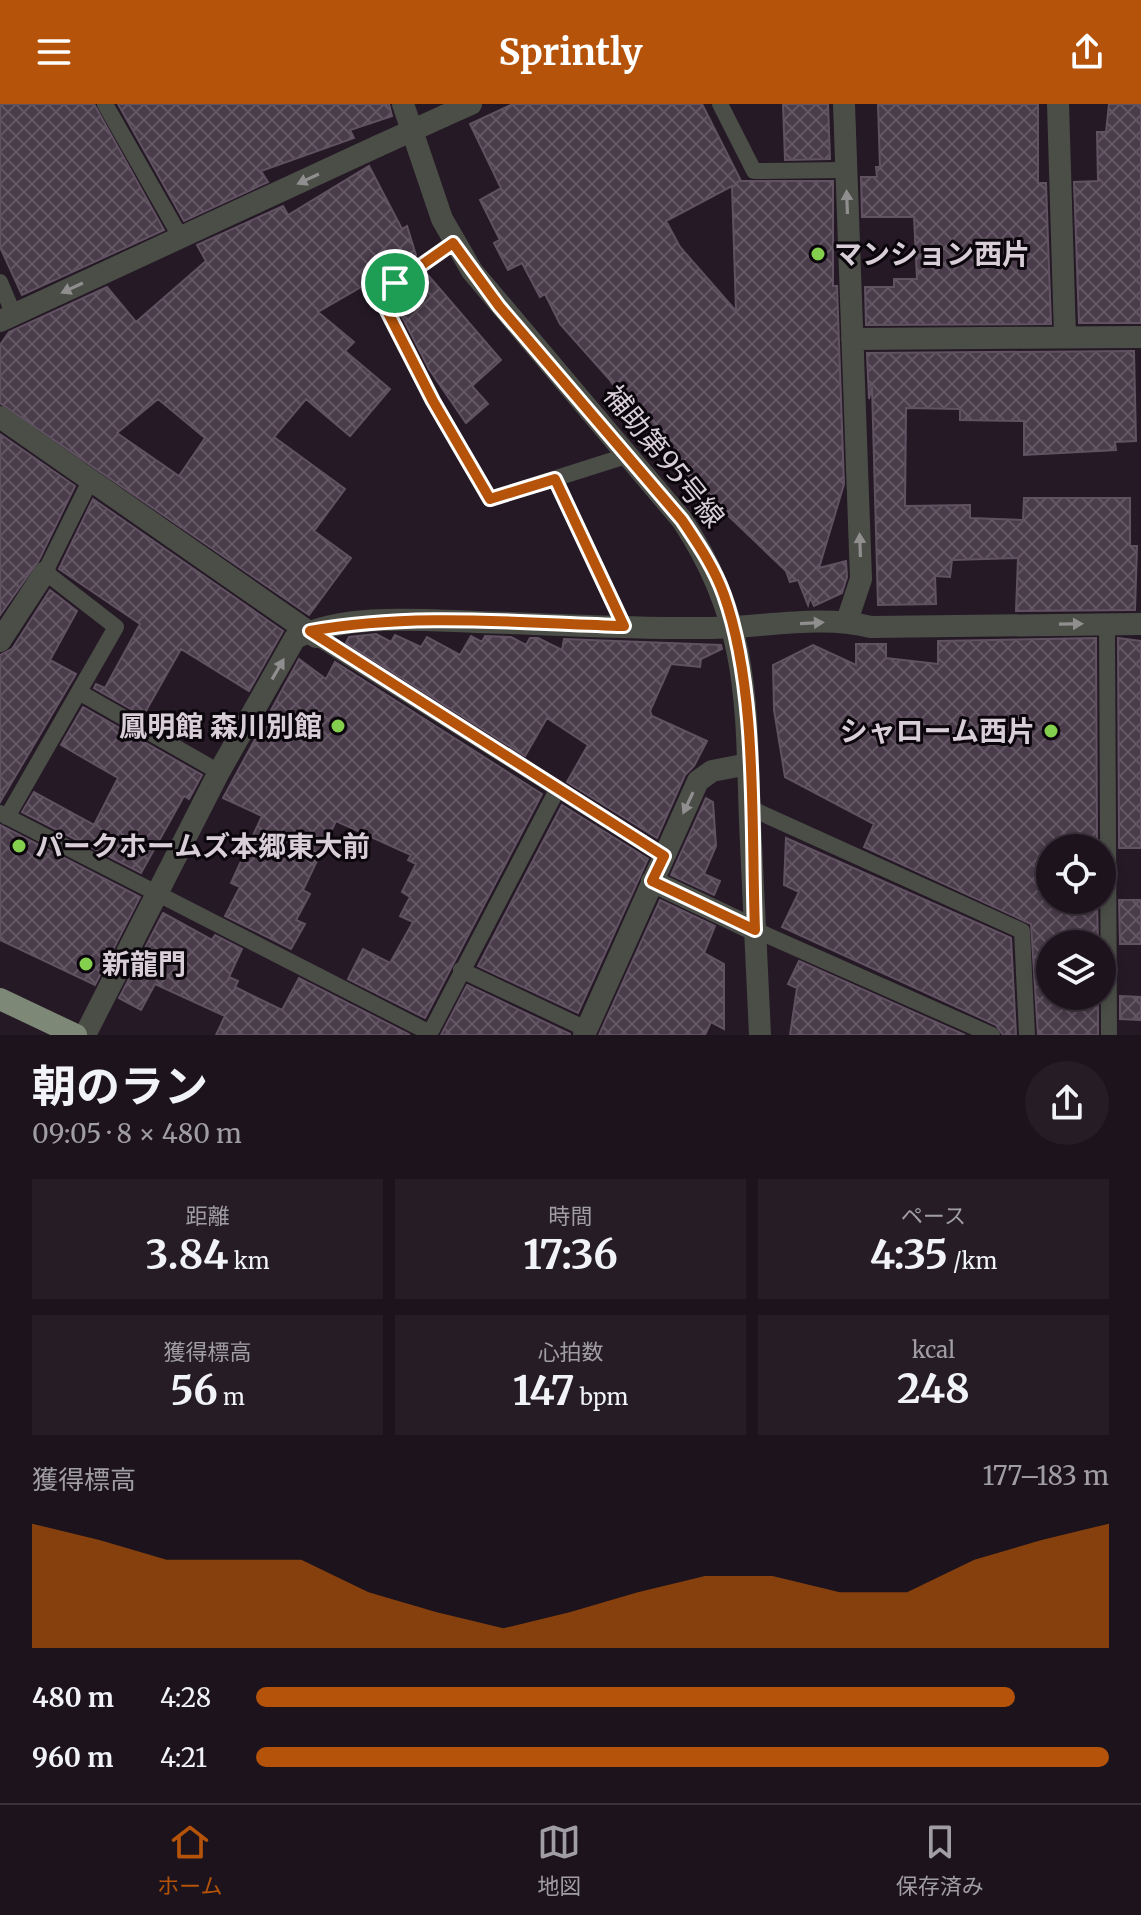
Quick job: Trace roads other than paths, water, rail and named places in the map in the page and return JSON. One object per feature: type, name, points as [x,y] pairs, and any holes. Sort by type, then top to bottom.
[{"type":"highway","points":[[0,999],[76,1035]]},
{"type":"street","name":"補助第95号線","points":[[403,104],[431,192],[453,243],[499,306],[682,520],[706,555],[734,627],[746,703],[760,1035]]},
{"type":"street","points":[[7,318],[471,104]]},
{"type":"street","points":[[844,104],[861,579],[847,621]]},
{"type":"street","points":[[1058,104],[1065,336]]},
{"type":"street","points":[[852,339],[1141,337]]},
{"type":"street","points":[[0,417],[313,634]]},
{"type":"street","points":[[0,641],[45,572]]},
{"type":"street","points":[[85,1035],[219,772],[295,638],[347,624],[425,621],[734,627],[847,621],[871,627],[1141,624]]},
{"type":"street","points":[[585,1032],[698,781],[712,771],[748,764]]},
{"type":"street","points":[[652,881],[755,930]]},
{"type":"lane","points":[[105,104],[181,238]]},
{"type":"lane","points":[[720,104],[754,171],[846,170]]},
{"type":"lane","points":[[453,243],[379,295],[433,401],[490,499],[629,455]]},
{"type":"lane","points":[[0,282],[7,318]]},
{"type":"lane","points":[[555,479],[624,626]]},
{"type":"lane","points":[[90,481],[45,572],[116,627],[4,815],[430,1033],[557,790]]},
{"type":"lane","points":[[1107,624],[1109,1035]]},
{"type":"lane","points":[[313,634],[664,856]]},
{"type":"lane","points":[[79,692],[219,772]]},
{"type":"lane","points":[[750,808],[1022,931],[1027,1035]]},
{"type":"lane","points":[[755,930],[992,1035]]},
{"type":"lane","points":[[461,970],[585,1032]]},
{"type":"place","name":"マンション西片","points":[[818,254]]},
{"type":"place","name":"鳳明館 森川別館","points":[[338,726]]},
{"type":"place","name":"シャローム西片","points":[[1051,731]]},
{"type":"place","name":"パークホームズ本郷東大前","points":[[19,846]]},
{"type":"place","name":"新龍門","points":[[86,964]]}]
